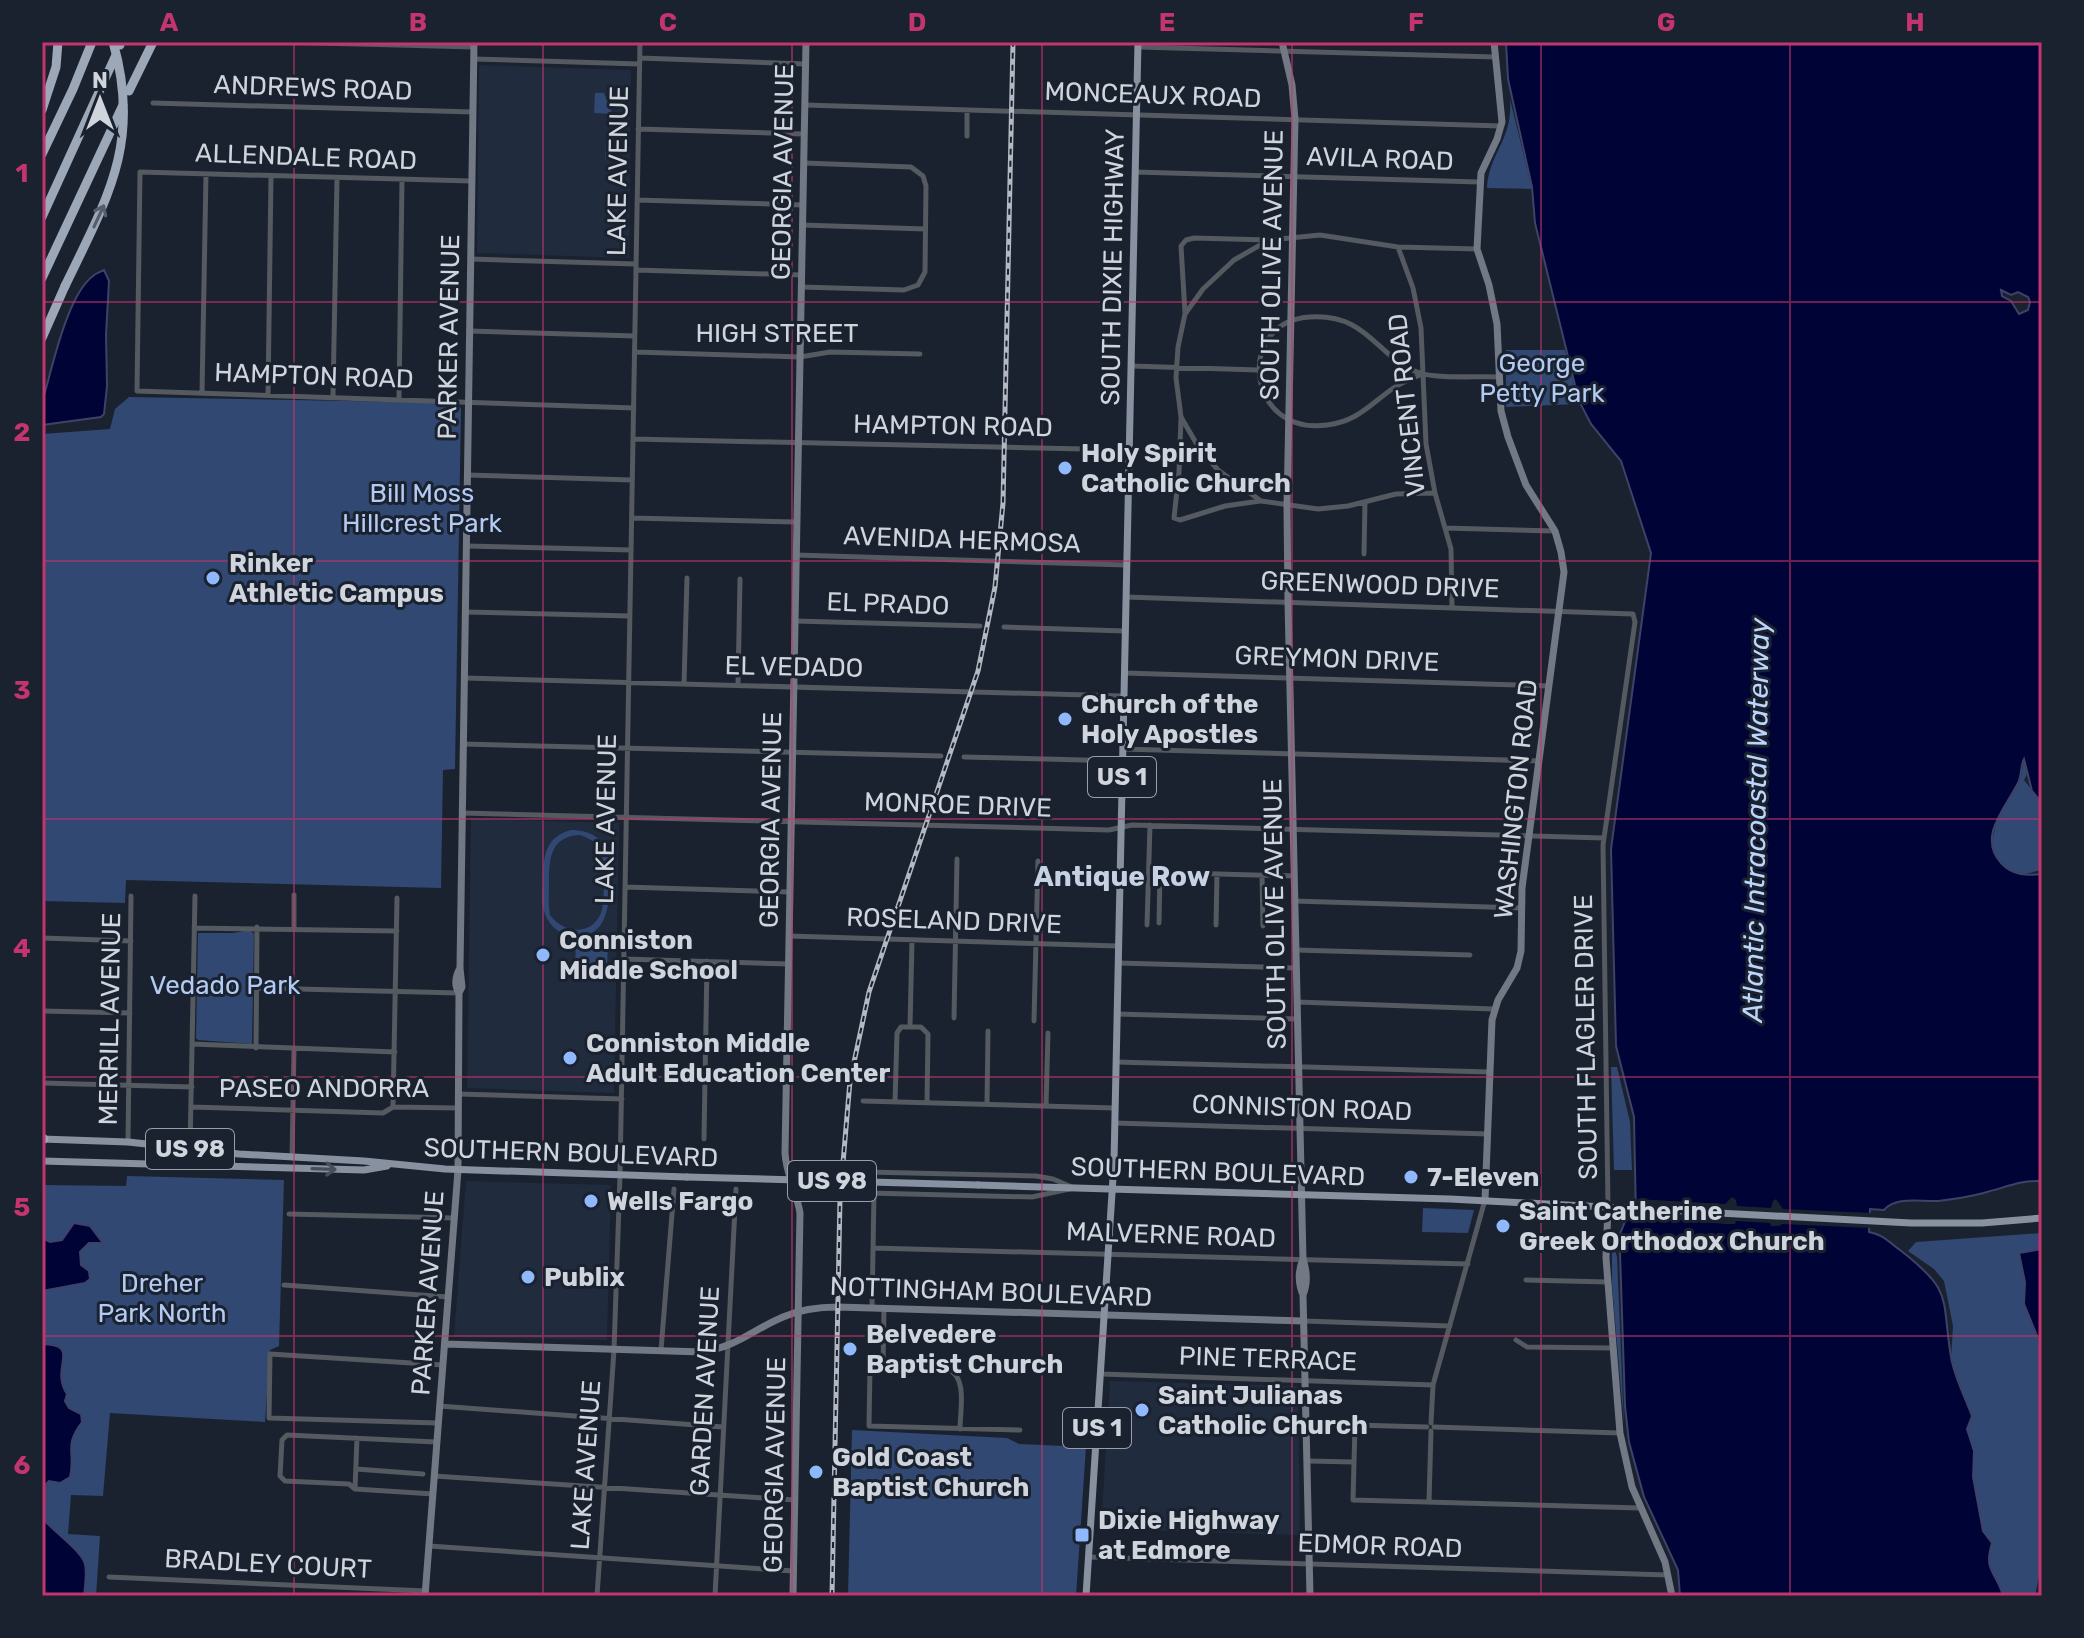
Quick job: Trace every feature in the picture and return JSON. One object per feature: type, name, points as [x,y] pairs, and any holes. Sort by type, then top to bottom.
[{"type":"highway","points":[[42,110],[56,67],[58,42]]},
{"type":"highway","points":[[42,154],[68,102],[92,42]]},
{"type":"highway","points":[[129,91],[153,42]]},
{"type":"highway","points":[[42,338],[112,187],[125,116],[118,43]]},
{"type":"highway","points":[[42,217],[115,57]]},
{"type":"highway","points":[[42,278],[123,105]]},
{"type":"main road","name":"SOUTH DIXIE HIGHWAY","points":[[1086,1596],[1113,1189],[1138,45]]},
{"type":"main road","name":"SOUTHERN BOULEVARD","points":[[43,1139],[128,1142],[458,1170],[1485,1200],[1944,1223],[2042,1218]]},
{"type":"main road","points":[[164,1165],[177,1161],[190,1149]]},
{"type":"main road","points":[[190,1165],[191,1158],[196,1155],[212,1156],[221,1152]]},
{"type":"main road","points":[[261,1167],[292,1158]]},
{"type":"main road","name":"SOUTHERN BOULEVARD","points":[[42,1161],[364,1170],[393,1165]]},
{"type":"street","points":[[280,42],[474,45]]},
{"type":"street","name":"LAKE AVENUE","points":[[597,1596],[614,1350],[620,1175],[640,42]]},
{"type":"street","name":"GEORGIA AVENUE","points":[[793,1596],[800,1213],[785,1153],[806,42]]},
{"type":"street","name":"SOUTH OLIVE AVENUE","points":[[1282,42],[1294,95],[1295,119],[1287,505],[1303,1259],[1300,1286],[1304,1321],[1310,1596]]},
{"type":"street","points":[[1479,182],[1501,126],[1502,103],[1494,42]]},
{"type":"street","name":"PARKER AVENUE","points":[[426,1594],[458,1170],[474,45]]},
{"type":"street","points":[[1138,45],[1495,57]]},
{"type":"street","points":[[474,59],[787,61],[805,64]]},
{"type":"street","name":"ANDREWS ROAD","points":[[153,103],[473,112]]},
{"type":"street","name":"MONCEAUX ROAD","points":[[805,105],[1501,126]]},
{"type":"street","points":[[967,110],[967,136]]},
{"type":"street","points":[[638,129],[804,134]]},
{"type":"street","points":[[801,287],[904,290],[915,288],[925,272],[926,183],[921,173],[908,166],[804,163]]},
{"type":"street","name":"ALLENDALE ROAD","points":[[137,391],[140,172],[471,181]]},
{"type":"street","name":"AVILA ROAD","points":[[1135,172],[1479,182]]},
{"type":"street","points":[[202,393],[206,174]]},
{"type":"street","points":[[268,395],[271,176]]},
{"type":"street","points":[[333,397],[337,178]]},
{"type":"street","points":[[399,399],[402,180]]},
{"type":"street","name":"WASHINGTON ROAD","points":[[1429,1502],[1433,1385],[1485,1200],[1493,1009],[1513,978],[1520,960],[1521,908],[1529,836],[1564,572],[1555,531],[1526,485],[1512,454],[1501,411],[1497,324],[1477,249],[1479,182]]},
{"type":"street","points":[[637,200],[803,205]]},
{"type":"street","points":[[802,225],[925,229]]},
{"type":"street","points":[[1435,493],[1396,494],[1318,509],[1261,501],[1225,506],[1180,520],[1174,518],[1181,417],[1176,368],[1185,314],[1181,246],[1186,240],[1194,238],[1269,240],[1293,236],[1337,236],[1398,247],[1477,249]]},
{"type":"street","points":[[1185,314],[1222,270],[1269,240]]},
{"type":"street","name":"VINCENT ROAD","points":[[1398,247],[1417,306],[1423,348],[1426,444],[1453,561],[1452,607]]},
{"type":"street","points":[[470,259],[801,275]]},
{"type":"street","points":[[1422,374],[1394,388],[1374,406],[1351,419],[1319,426],[1289,421],[1267,402],[1260,387],[1258,370],[1266,343],[1277,330],[1291,320],[1326,317],[1349,323],[1374,338],[1399,362],[1422,374],[1499,377]]},
{"type":"street","points":[[469,331],[635,336]]},
{"type":"street","name":"HIGH STREET","points":[[635,352],[800,357],[830,352],[920,354]]},
{"type":"street","points":[[1131,366],[1258,370]]},
{"type":"street","name":"HAMPTON ROAD","points":[[137,391],[634,408]]},
{"type":"street","points":[[1181,417],[1208,460],[1261,501]]},
{"type":"street","name":"HAMPTON ROAD","points":[[633,439],[1129,450]]},
{"type":"street","points":[[467,475],[632,480]]},
{"type":"street","points":[[1364,554],[1365,502]]},
{"type":"street","points":[[632,518],[797,522]]},
{"type":"street","points":[[1445,528],[1555,531]]},
{"type":"street","points":[[466,546],[631,550]]},
{"type":"street","name":"AVENIDA HERMOSA","points":[[796,555],[1126,565]]},
{"type":"street","points":[[684,684],[687,578]]},
{"type":"street","points":[[738,685],[740,579]]},
{"type":"street","name":"GREENWOOD DRIVE","points":[[1126,597],[1633,614]]},
{"type":"street","points":[[465,612],[630,616]]},
{"type":"street","name":"SOUTH FLAGLER DRIVE","points":[[1633,614],[1635,622],[1604,838],[1608,1282],[1620,1433],[1640,1508],[1669,1575],[1672,1596]]},
{"type":"street","name":"EL PRADO","points":[[795,621],[980,626]]},
{"type":"street","points":[[1004,627],[1125,631]]},
{"type":"street","name":"GREYMON DRIVE","points":[[1124,673],[1549,686]]},
{"type":"street","name":"EL VEDADO","points":[[464,678],[1123,696]]},
{"type":"street","points":[[463,744],[941,756]]},
{"type":"street","points":[[1122,749],[1539,761]]},
{"type":"street","points":[[964,757],[1122,761]]},
{"type":"street","name":"MONROE DRIVE","points":[[462,813],[1109,830],[1150,825],[1604,838]]},
{"type":"street","points":[[1147,925],[1150,825]]},
{"type":"street","points":[[954,1018],[957,859]]},
{"type":"street","points":[[1034,1021],[1038,861]]},
{"type":"street","points":[[1149,872],[1294,876]]},
{"type":"street","points":[[1159,923],[1160,872]]},
{"type":"street","points":[[1216,925],[1217,874]]},
{"type":"street","points":[[1262,875],[1263,926]]},
{"type":"street","points":[[625,887],[790,892]]},
{"type":"street","points":[[294,895],[294,928]]},
{"type":"street","name":"MERRILL AVENUE","points":[[128,1142],[131,896]]},
{"type":"street","points":[[190,1149],[195,896]]},
{"type":"street","points":[[393,1107],[397,898]]},
{"type":"street","points":[[1294,901],[1521,908]]},
{"type":"street","points":[[256,1048],[257,927]]},
{"type":"street","points":[[194,928],[397,931]]},
{"type":"street","name":"ROSELAND DRIVE","points":[[789,936],[1118,946]]},
{"type":"street","points":[[42,938],[131,941]]},
{"type":"street","points":[[910,1027],[912,940]]},
{"type":"street","points":[[1296,950],[1470,955]]},
{"type":"street","points":[[624,959],[789,964]]},
{"type":"street","points":[[704,1139],[707,961]]},
{"type":"street","points":[[1118,963],[1296,968]]},
{"type":"street","points":[[257,988],[459,993]]},
{"type":"street","points":[[1297,1002],[1493,1009]]},
{"type":"street","points":[[42,1011],[130,1013]]},
{"type":"street","points":[[1117,1014],[1297,1019]]},
{"type":"street","points":[[895,1102],[897,1033],[901,1027],[910,1027],[924,1028],[928,1034],[927,1103]]},
{"type":"street","points":[[987,1104],[988,1031]]},
{"type":"street","points":[[1046,1106],[1048,1033]]},
{"type":"street","points":[[192,1044],[395,1052]]},
{"type":"street","points":[[292,1158],[294,1049]]},
{"type":"street","points":[[1116,1062],[1490,1072]]},
{"type":"street","points":[[42,1083],[192,1087]]},
{"type":"street","points":[[457,1094],[622,1099]]},
{"type":"street","points":[[863,1101],[1115,1108]]},
{"type":"street","name":"PASEO ANDORRA","points":[[192,1107],[383,1113],[393,1107],[457,1108]]},
{"type":"street","name":"CONNISTON ROAD","points":[[1114,1123],[1488,1134]]},
{"type":"street","points":[[865,1172],[1036,1176],[1074,1188],[1032,1197],[874,1194],[865,1193],[862,1189],[865,1172]]},
{"type":"street","points":[[661,1351],[674,1189]]},
{"type":"street","name":"GARDEN AVENUE","points":[[715,1596],[736,1189]]},
{"type":"street","points":[[872,1308],[874,1194]]},
{"type":"street","points":[[289,1214],[455,1218]]},
{"type":"street","name":"MALVERNE ROAD","points":[[873,1248],[1468,1264]]},
{"type":"street","points":[[1526,1280],[1608,1282]]},
{"type":"street","points":[[284,1285],[448,1297]]},
{"type":"street","name":"NOTTINGHAM BOULEVARD","points":[[445,1344],[702,1352],[728,1347],[798,1311],[821,1307],[1450,1326]]},
{"type":"street","points":[[883,1367],[884,1308]]},
{"type":"street","points":[[1516,1340],[1527,1347],[1612,1348]]},
{"type":"street","points":[[438,1423],[269,1418],[270,1354],[443,1365]]},
{"type":"street","points":[[960,1429],[960,1381],[954,1371],[870,1367],[869,1426],[960,1429],[1020,1430]]},
{"type":"street","name":"PINE TERRACE","points":[[1101,1374],[1433,1385]]},
{"type":"street","points":[[439,1406],[723,1427]]},
{"type":"street","points":[[1620,1433],[1355,1425],[1353,1500],[1640,1508]]},
{"type":"street","points":[[433,1494],[355,1489],[349,1484],[285,1481],[280,1476],[282,1440],[287,1435],[437,1442]]},
{"type":"street","points":[[355,1489],[357,1438]]},
{"type":"street","points":[[1307,1461],[1354,1462]]},
{"type":"street","points":[[356,1469],[423,1474]]},
{"type":"street","points":[[434,1476],[795,1500]]},
{"type":"street","points":[[429,1546],[793,1571]]},
{"type":"street","name":"EDMOR ROAD","points":[[1089,1557],[1669,1575]]},
{"type":"street","name":"BRADLEY COURT","points":[[109,1577],[426,1594]]},
{"type":"shaded area","points":[[479,65],[631,70],[629,258],[477,253]]},
{"type":"shaded area","name":"Conniston Middle School","points":[[471,819],[619,823],[614,1093],[467,1088]]},
{"type":"shaded area","points":[[466,1181],[611,1185],[607,1340],[454,1337]]},
{"type":"shaded area","points":[[1110,1381],[1298,1386],[1300,1535],[1101,1529]]},
{"type":"green space","points":[[595,93],[604,93],[612,114],[594,113]]},
{"type":"green space","points":[[1510,99],[1532,189],[1487,188],[1492,165],[1508,126]]},
{"type":"green space","points":[[606,138],[618,138],[617,159],[605,159]]},
{"type":"green space","name":"George Petty Park","points":[[1506,350],[1565,350],[1579,404],[1506,407]]},
{"type":"green space","name":"Rinker Athletic Campus","points":[[129,397],[457,403],[461,409],[455,769],[443,770],[441,888],[126,880],[125,903],[42,901],[42,434],[110,429],[115,409]]},
{"type":"green space","points":[[2025,757],[2027,774],[2024,780],[2042,803],[2042,870],[2025,874],[2042,874],[2042,912],[1995,856],[1992,842],[1997,819],[2020,778]]},
{"type":"green space","points":[[571,830],[591,834],[604,846],[609,859],[607,909],[597,929],[587,935],[573,936],[559,931],[544,911],[545,858],[550,844],[562,833]],"holes":[[[580,835],[592,840],[600,849],[604,871],[601,913],[591,926],[577,930],[562,926],[550,915],[549,873],[557,844],[570,836]]]},
{"type":"green space","name":"Vedado Park","points":[[250,930],[254,934],[252,1044],[198,1040],[198,933]]},
{"type":"green space","points":[[576,941],[608,942],[607,968],[575,967]]},
{"type":"green space","points":[[1611,1067],[1617,1067],[1630,1122],[1632,1170],[1614,1170]]},
{"type":"green space","name":"Dreher Park North","points":[[127,1176],[284,1180],[279,1346],[270,1350],[265,1422],[110,1413],[103,1496],[71,1495],[68,1534],[100,1536],[96,1596],[42,1596],[42,1185],[126,1186]]},
{"type":"green space","points":[[1423,1208],[1474,1210],[1468,1233],[1422,1232]]},
{"type":"green space","points":[[2042,1233],[2042,1249],[2019,1254],[2025,1282],[2024,1304],[2042,1348],[2042,1562],[2035,1596],[2003,1596],[1990,1566],[1992,1543],[1983,1531],[1973,1477],[1974,1451],[1967,1429],[1972,1416],[1951,1360],[1953,1326],[1944,1281],[1934,1269],[1908,1251],[1916,1242]]},
{"type":"green space","points":[[1612,1241],[1617,1257],[1624,1425],[1612,1285]]},
{"type":"green space","points":[[852,1430],[1007,1438],[1019,1444],[1086,1447],[1076,1596],[848,1596]]},
{"type":"water","name":"Atlantic Intracoastal Waterway","points":[[1506,42],[2042,42],[2042,803],[2032,791],[2024,759],[2018,783],[1996,822],[1992,843],[1994,853],[2010,870],[2025,875],[2042,874],[2042,1181],[2021,1183],[1962,1198],[1902,1201],[1884,1210],[1870,1209],[1869,1232],[1885,1239],[1917,1264],[1942,1296],[1952,1364],[1972,1416],[1967,1429],[1974,1451],[1973,1477],[1983,1531],[1992,1543],[1990,1566],[2003,1596],[1680,1596],[1678,1570],[1644,1497],[1629,1442],[1625,1406],[1620,1234],[1626,1219],[1636,1219],[1634,1117],[1616,1046],[1611,849],[1651,553],[1621,461],[1591,424],[1579,401],[1535,223],[1532,187],[1508,79]],"holes":[[[2001,290],[2011,295],[2018,292],[2028,297],[2028,310],[2019,314],[2011,301],[2002,296]]]},
{"type":"water","points":[[104,270],[109,281],[104,414],[101,417],[42,425],[42,402],[68,315],[84,286]]},
{"type":"water","points":[[74,1223],[90,1226],[105,1246],[89,1243],[80,1252],[81,1265],[89,1271],[90,1279],[85,1283],[42,1291],[42,1238],[50,1242],[62,1240]]},
{"type":"water","points":[[2042,1249],[2042,1348],[2024,1304],[2025,1282],[2019,1253]]},
{"type":"water","points":[[42,1344],[61,1348],[62,1384],[67,1394],[65,1401],[69,1408],[81,1414],[82,1422],[71,1444],[70,1477],[60,1483],[49,1481],[46,1484],[46,1500],[42,1504]]},
{"type":"water","points":[[42,1518],[83,1559],[86,1572],[84,1596],[42,1596]]},
{"type":"pier","points":[[1732,1197],[1737,1206],[1771,1208],[1776,1199],[1783,1209],[1872,1213],[1871,1228],[1771,1226],[1770,1223],[1736,1221],[1735,1224],[1726,1224],[1636,1217],[1636,1199],[1725,1204]]},
{"type":"railway","points":[[832,1596],[840,1198],[850,1081],[869,992],[978,671],[995,587],[1003,503],[1013,42]]},
{"type":"place","name":"Holy Spirit Catholic Church","points":[[1065,468]]},
{"type":"place","name":"Rinker Athletic Campus","points":[[213,578]]},
{"type":"place","name":"Church of the Holy Apostles","points":[[1065,719]]},
{"type":"place","name":"Conniston Middle School","points":[[543,955]]},
{"type":"place","name":"Conniston Middle Adult Education Center","points":[[570,1058]]},
{"type":"place","name":"7-Eleven","points":[[1411,1177]]},
{"type":"place","name":"Wells Fargo","points":[[591,1201]]},
{"type":"place","name":"Saint Catherine Greek Orthodox Church","points":[[1503,1226]]},
{"type":"place","name":"Publix","points":[[528,1277]]},
{"type":"place","name":"Belvedere Baptist Church","points":[[850,1349]]},
{"type":"place","name":"Saint Julianas Catholic Church","points":[[1142,1410]]},
{"type":"place","name":"Gold Coast Baptist Church","points":[[816,1472]]},
{"type":"place","name":"Dixie Highway at Edmore","points":[[1082,1535]]},
{"type":"district","name":"Antique Row","points":[[1122,876]]},
{"type":"park label","name":"Bill Moss Hillcrest Park","points":[[422,508]]}]
